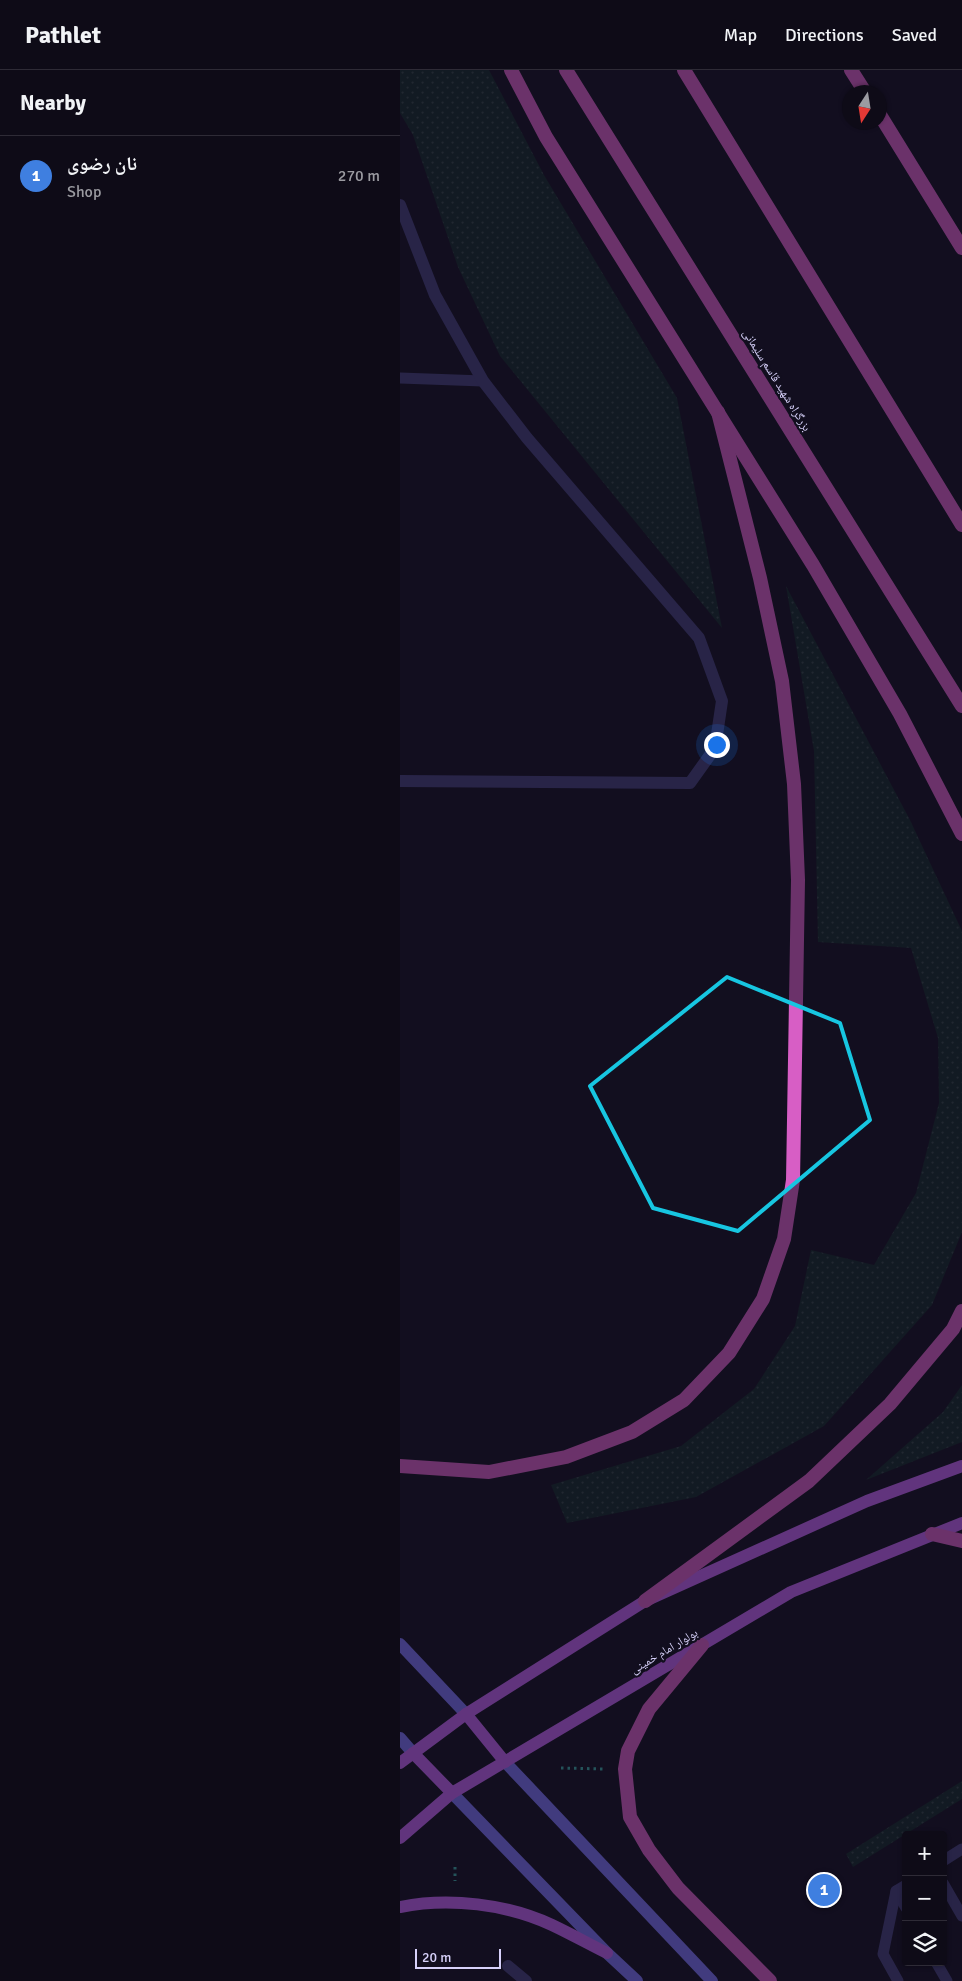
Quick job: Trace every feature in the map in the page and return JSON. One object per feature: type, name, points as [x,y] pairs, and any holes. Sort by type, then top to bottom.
[{"type":"highway","points":[[511,70],[546,137],[813,565],[900,714],[962,834]]},
{"type":"highway","name":"بزرگراه شهید قاسم سلیمانی","points":[[566,70],[962,706]]},
{"type":"highway","points":[[684,70],[962,525]]},
{"type":"highway","points":[[851,70],[861,85]]},
{"type":"highway","points":[[887,126],[961,244]]},
{"type":"highway","points":[[400,1466],[489,1472],[566,1457],[632,1432],[684,1400],[729,1353],[763,1299],[784,1239],[793,1170],[798,880],[794,784],[782,681],[760,578],[718,412]]},
{"type":"highway","points":[[645,1601],[809,1481],[890,1404],[953,1329],[962,1311]]},
{"type":"highway","points":[[932,1534],[962,1541]]},
{"type":"highway","points":[[702,1645],[649,1709],[628,1751],[625,1769],[630,1817],[649,1850],[678,1888],[770,1981]]},
{"type":"main road","points":[[400,1763],[466,1714],[645,1601],[867,1501],[962,1466]]},
{"type":"main road","name":"بولوار امام خمینی","points":[[400,1838],[452,1793],[791,1592],[962,1523]]},
{"type":"main road","points":[[400,1644],[466,1714],[505,1762],[712,1981]]},
{"type":"main road","points":[[400,1738],[607,1953],[637,1981]]},
{"type":"main road","points":[[400,1907],[455,1902],[506,1909],[550,1924],[607,1953]]},
{"type":"street","points":[[400,205],[435,295],[483,381],[527,438],[699,638],[722,701],[715,748],[690,783],[400,781]]},
{"type":"street","points":[[508,1966],[526,1981]]},
{"type":"lane","points":[[400,378],[483,381]]},
{"type":"lane","points":[[947,1858],[962,1848]]},
{"type":"lane","points":[[898,1981],[883,1954],[901,1888]]},
{"type":"lane","points":[[947,1890],[962,1916]]},
{"type":"lane","points":[[938,1966],[947,1981]]},
{"type":"path","points":[[561,1768],[625,1769]]},
{"type":"highlighted area","points":[[727,977],[840,1023],[870,1120],[738,1231],[653,1208],[590,1086]]},
{"type":"green space","points":[[400,70],[489,70],[544,175],[677,398],[722,628],[500,356],[458,267],[413,135],[400,113]]},
{"type":"green space","points":[[786,586],[910,820],[962,931],[962,1232],[932,1305],[824,1426],[696,1497],[567,1523],[551,1485],[681,1446],[754,1389],[795,1326],[811,1250],[874,1265],[916,1193],[939,1103],[938,1038],[911,948],[818,942],[814,751]]},
{"type":"green space","points":[[962,1385],[962,1442],[866,1480],[943,1412]]},
{"type":"green space","points":[[962,1781],[962,1799],[911,1831],[902,1831],[902,1836],[853,1867],[846,1854]]},
{"type":"place","name":"نان رضوی","points":[[824,1890]]}]
